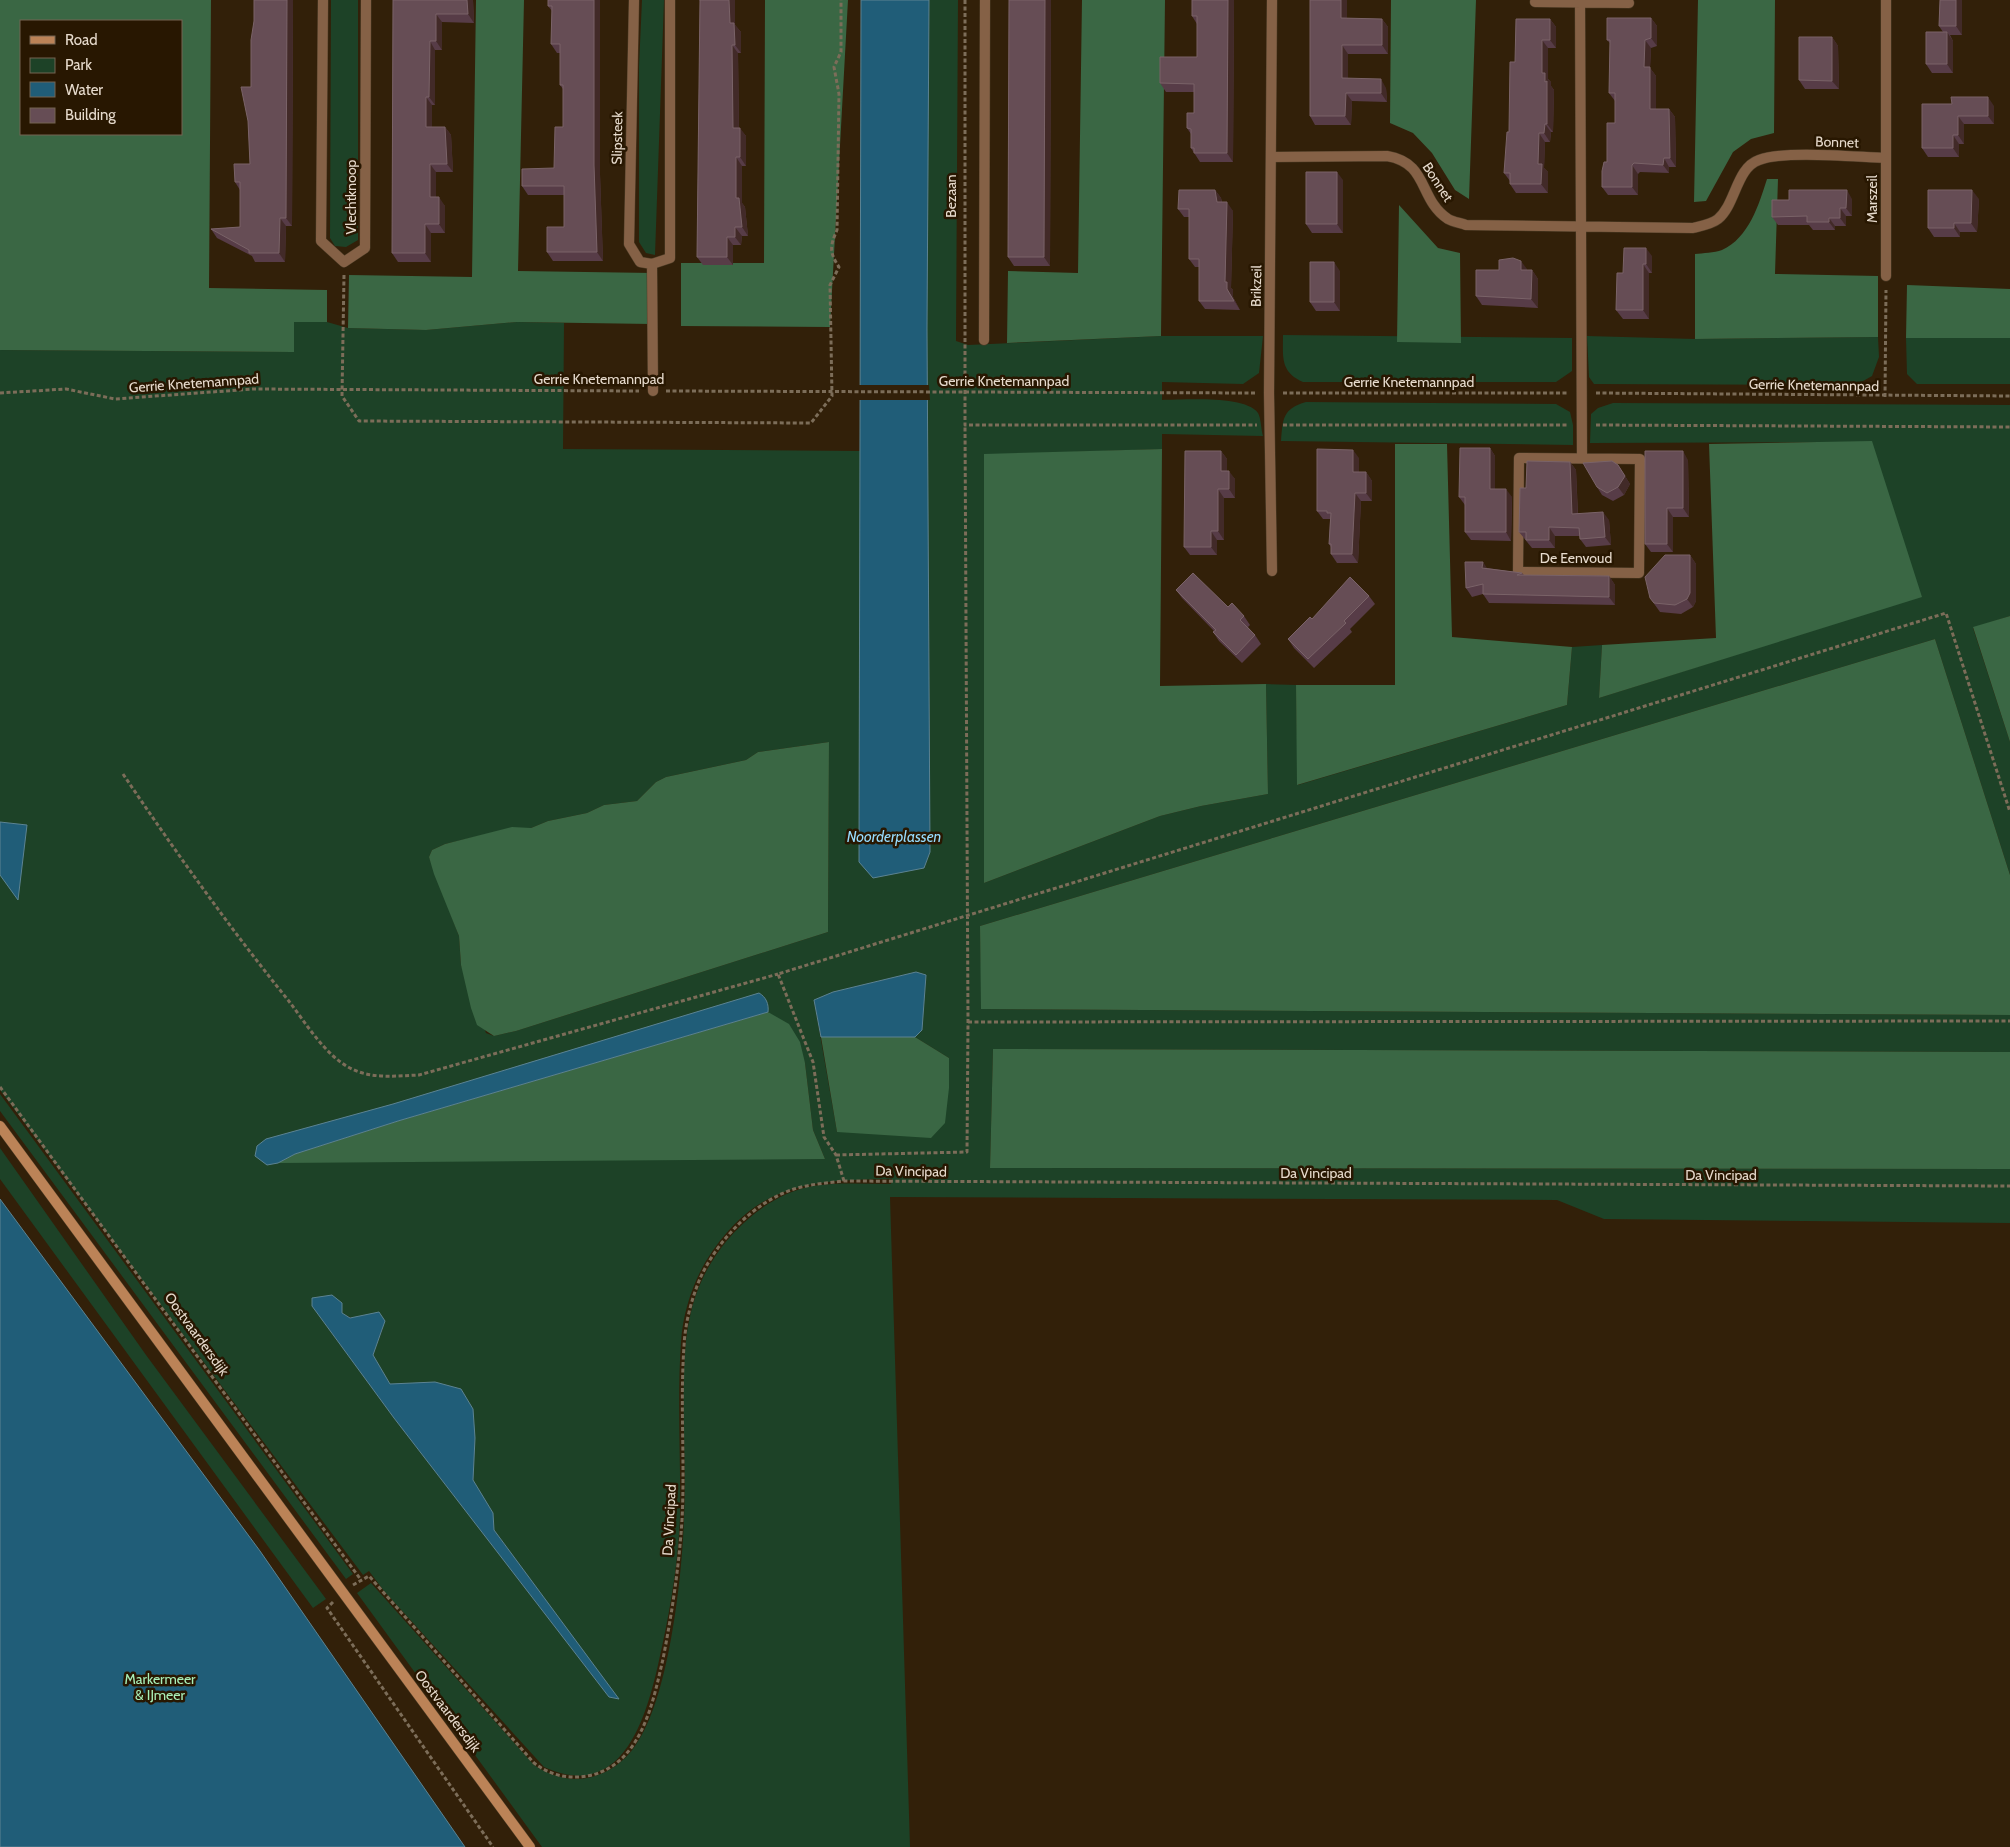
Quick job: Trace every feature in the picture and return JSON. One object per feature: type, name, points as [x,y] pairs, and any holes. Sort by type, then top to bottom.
[{"type":"main road","name":"Oostvaardersdijk","points":[[0,1126],[530,1847]]},
{"type":"street","name":"Vlechtknoop","points":[[323,0],[322,241],[344,262],[365,248],[366,0]]},
{"type":"street","name":"Slipsteek","points":[[634,0],[630,244],[640,262],[652,264]]},
{"type":"street","points":[[654,391],[652,264],[670,258],[670,0]]},
{"type":"street","points":[[984,340],[985,0]]},
{"type":"street","name":"Brikzeil","points":[[1272,0],[1269,392],[1272,572]]},
{"type":"street","name":"Marszeil","points":[[1886,0],[1886,276]]},
{"type":"street","points":[[1534,2],[1629,3]]},
{"type":"street","points":[[1580,2],[1582,458]]},
{"type":"street","name":"Bonnet","points":[[1272,157],[1387,156],[1401,158],[1410,164],[1419,176],[1434,206],[1449,220],[1466,225],[1693,228],[1718,219],[1728,207],[1746,171],[1758,160],[1798,155],[1886,158]]},
{"type":"street","name":"De Eenvoud","points":[[1520,458],[1582,458],[1640,459],[1639,573],[1518,572],[1520,458]]},
{"type":"path","points":[[344,262],[342,396],[359,421],[811,423],[832,396],[830,285],[839,267],[830,254],[837,221],[839,94],[834,67],[841,52],[841,0]]},
{"type":"path","name":"Bezaan","points":[[836,1155],[967,1152],[968,1022],[964,392],[965,0]]},
{"type":"path","points":[[1885,397],[1886,276]]},
{"type":"path","name":"Gerrie Knetemannpad","points":[[0,393],[66,389],[115,399],[252,389],[2010,396]]},
{"type":"path","points":[[965,425],[2010,427]]},
{"type":"path","points":[[123,774],[232,930],[319,1040],[337,1059],[351,1068],[369,1074],[419,1075],[778,974],[1946,613],[2010,812]]},
{"type":"path","points":[[778,974],[812,1062],[824,1137],[836,1155],[844,1181]]},
{"type":"path","points":[[968,1022],[2010,1021]]},
{"type":"path","name":"Oostvaardersdijk","points":[[0,1087],[360,1580]]},
{"type":"path","name":"Da Vincipad","points":[[360,1580],[369,1576],[534,1763],[542,1769],[556,1776],[585,1776],[614,1765],[626,1755],[641,1731],[649,1710],[670,1623],[677,1582],[682,1520],[684,1342],[694,1294],[700,1279],[720,1245],[752,1213],[792,1190],[844,1181],[2010,1186]]},
{"type":"path","points":[[360,1580],[327,1608],[493,1847]]},
{"type":"green space","points":[[0,0],[211,0],[209,288],[327,290],[327,322],[294,322],[294,352],[0,350]]},
{"type":"green space","points":[[331,0],[358,0],[358,240],[346,247],[335,246],[330,238]]},
{"type":"green space","points":[[476,0],[524,0],[518,271],[653,273],[652,324],[517,322],[426,330],[348,328],[349,275],[472,277]]},
{"type":"green space","points":[[642,0],[664,0],[655,255],[646,253],[639,242],[639,66]]},
{"type":"green space","points":[[765,0],[848,0],[830,327],[681,326],[681,263],[764,263]]},
{"type":"green space","points":[[929,0],[958,0],[956,341],[968,345],[1161,336],[1263,336],[1259,373],[1243,384],[1162,382],[1162,400],[1198,399],[1240,403],[1251,407],[1258,413],[1263,436],[1162,434],[1162,449],[984,455],[984,883],[1160,816],[1201,806],[1268,794],[1266,684],[1296,685],[1298,785],[1567,705],[1572,647],[1602,645],[1599,698],[1830,625],[1872,442],[1590,443],[1591,414],[1598,408],[1613,403],[2010,405],[2010,616],[1973,628],[2010,742],[2010,875],[1935,639],[980,926],[982,1009],[2010,1015],[2010,1052],[993,1049],[990,1168],[2010,1169],[2010,1223],[1604,1219],[1557,1200],[890,1197],[910,1847],[542,1847],[357,1593],[371,1583],[534,1765],[548,1773],[569,1779],[577,1779],[599,1775],[622,1761],[635,1746],[647,1725],[657,1699],[672,1637],[683,1543],[685,1475],[684,1363],[691,1311],[701,1282],[720,1250],[741,1225],[768,1204],[782,1196],[813,1186],[891,1184],[892,1179],[835,1181],[786,1191],[764,1201],[744,1215],[725,1235],[706,1261],[696,1280],[689,1300],[682,1331],[679,1386],[680,1517],[677,1554],[666,1629],[645,1710],[636,1732],[625,1751],[610,1765],[592,1774],[570,1775],[544,1767],[384,1591],[369,1571],[363,1575],[0,1090],[0,350],[293,352],[294,322],[327,322],[348,328],[426,330],[517,322],[564,323],[563,449],[860,451],[859,862],[924,868],[930,852],[927,329]],"holes":[[[829,742],[828,932],[516,1031],[494,1036],[486,1033],[461,965],[459,936],[429,857],[432,850],[445,844],[512,828],[531,828],[548,821],[587,813],[604,805],[637,801],[656,782],[666,777],[746,760],[758,752]],[[916,972],[926,975],[922,1030],[915,1037],[949,1058],[837,1132],[814,1000],[833,992]],[[768,1012],[805,1063],[813,1130],[825,1159],[295,1154],[398,1121]],[[312,1306],[383,1328],[373,1355],[390,1384],[409,1384],[475,1438],[473,1481],[493,1513],[494,1530],[618,1699],[609,1697],[394,1418]]]},
{"type":"green space","points":[[1082,0],[1165,0],[1161,336],[1007,343],[1008,271],[1078,273]]},
{"type":"green space","points":[[1391,0],[1476,0],[1469,199],[1455,190],[1432,153],[1413,133],[1390,123]]},
{"type":"green space","points":[[1698,0],[1775,0],[1774,133],[1751,139],[1733,152],[1706,201],[1694,202]]},
{"type":"green space","points":[[1767,179],[1778,179],[1775,274],[1878,276],[1878,337],[1695,339],[1695,254],[1722,250],[1739,237],[1752,219]]},
{"type":"green space","points":[[1399,205],[1438,248],[1460,253],[1461,343],[1397,342]]},
{"type":"green space","points":[[1907,285],[2010,289],[2010,338],[1906,338]]},
{"type":"green space","points":[[1283,335],[1572,338],[1572,371],[1556,382],[1303,382],[1290,374],[1284,363]]},
{"type":"green space","points":[[1587,336],[1695,339],[1878,337],[1879,357],[1872,376],[1856,385],[1594,384],[1589,377]]},
{"type":"green space","points":[[1906,338],[2010,338],[2010,384],[1917,384],[1907,374]]},
{"type":"green space","points":[[1306,402],[1556,404],[1570,412],[1573,425],[1573,445],[1281,441],[1285,416],[1292,408]]},
{"type":"green space","points":[[1872,441],[1922,597],[1599,698],[1602,645],[1716,638],[1709,444]]},
{"type":"green space","points":[[1395,444],[1447,444],[1452,637],[1572,647],[1567,705],[1297,785],[1296,685],[1395,685]]},
{"type":"green space","points":[[1162,449],[1160,686],[1266,684],[1268,794],[1201,806],[1160,816],[984,883],[984,454]]},
{"type":"green space","points":[[2010,616],[2010,742],[1973,627]]},
{"type":"green space","points":[[1935,639],[2010,875],[2010,1015],[981,1009],[980,926]]},
{"type":"green space","points":[[829,742],[828,932],[516,1031],[494,1036],[477,1025],[461,965],[459,936],[434,874],[429,857],[432,850],[445,844],[512,827],[531,828],[548,821],[587,813],[604,805],[637,801],[656,782],[666,777],[746,760],[758,752]]},
{"type":"green space","points":[[768,1012],[789,1024],[800,1042],[805,1063],[813,1130],[825,1159],[278,1163],[295,1154],[398,1121]]},
{"type":"green space","points":[[821,1037],[915,1037],[949,1058],[949,1088],[945,1123],[931,1138],[837,1132]]},
{"type":"green space","points":[[993,1049],[2010,1052],[2010,1169],[990,1168]]},
{"type":"green space","points":[[0,1094],[353,1574],[346,1579],[0,1111]]},
{"type":"green space","points":[[0,1148],[146,1355],[326,1599],[313,1608],[0,1179]]},
{"type":"water","name":"Noorderplassen","points":[[861,0],[929,0],[927,329],[930,852],[924,868],[873,878],[859,862]]},
{"type":"water","points":[[0,822],[27,825],[18,900],[0,875]]},
{"type":"water","points":[[916,972],[926,975],[922,1030],[915,1037],[821,1037],[814,1000],[833,992]]},
{"type":"water","points":[[759,993],[766,1001],[768,1012],[398,1121],[295,1154],[278,1163],[267,1165],[255,1156],[257,1146],[266,1139],[393,1104]]},
{"type":"water","name":"Markermeer & IJmeer","points":[[0,1199],[260,1551],[465,1847],[0,1847]]},
{"type":"water","points":[[332,1295],[342,1303],[342,1313],[350,1318],[379,1312],[385,1321],[373,1355],[390,1384],[435,1382],[461,1389],[473,1409],[475,1438],[473,1480],[493,1513],[494,1530],[619,1699],[609,1697],[394,1418],[312,1306],[312,1298]]},
{"type":"pier","points":[[857,385],[929,385],[930,400],[857,400]]},
{"type":"building","points":[[254,0],[287,0],[286,218],[280,218],[279,253],[249,253],[249,250],[211,229],[240,227],[240,182],[235,182],[234,164],[250,164],[248,121],[241,87],[251,87],[251,40],[254,21]]},
{"type":"building","points":[[393,0],[467,0],[468,14],[436,14],[436,41],[430,41],[429,97],[426,97],[426,127],[445,127],[447,164],[430,164],[430,197],[439,197],[439,224],[425,224],[425,253],[392,253]]},
{"type":"building","points":[[548,0],[594,0],[594,165],[597,252],[547,252],[547,227],[564,227],[564,186],[522,186],[522,169],[554,168],[555,127],[563,127],[563,85],[560,85],[560,44],[551,44],[552,6],[548,6]]},
{"type":"building","points":[[700,0],[729,0],[730,23],[734,23],[735,45],[732,45],[733,128],[740,128],[740,157],[736,157],[736,198],[739,198],[742,227],[735,227],[735,237],[727,237],[727,257],[697,257]]},
{"type":"building","points":[[1009,0],[1045,0],[1044,257],[1008,257]]},
{"type":"building","points":[[1192,0],[1228,0],[1227,153],[1194,153],[1194,148],[1191,148],[1191,129],[1187,128],[1187,113],[1194,113],[1194,84],[1160,83],[1160,57],[1197,57],[1197,16],[1192,16]]},
{"type":"building","points":[[1310,0],[1341,0],[1341,18],[1382,19],[1382,45],[1342,45],[1342,78],[1381,79],[1381,93],[1346,93],[1345,116],[1310,116]]},
{"type":"building","points":[[1940,0],[1956,0],[1956,26],[1939,26]]},
{"type":"building","points":[[1607,18],[1651,18],[1651,38],[1645,40],[1644,67],[1650,67],[1650,109],[1669,109],[1670,158],[1664,158],[1663,165],[1634,163],[1632,165],[1632,187],[1602,187],[1602,171],[1604,162],[1607,162],[1607,123],[1615,123],[1615,93],[1609,93],[1610,40],[1607,40]]},
{"type":"building","points":[[1516,19],[1550,19],[1550,40],[1542,40],[1542,73],[1545,73],[1545,82],[1547,81],[1547,124],[1545,124],[1544,133],[1539,133],[1538,164],[1542,164],[1541,184],[1510,184],[1510,173],[1504,173],[1507,132],[1509,132],[1510,62],[1515,62]]},
{"type":"building","points":[[1926,32],[1947,32],[1947,64],[1926,64]]},
{"type":"building","points":[[1799,37],[1832,37],[1832,81],[1799,80]]},
{"type":"building","points":[[1951,97],[1988,97],[1988,116],[1958,116],[1958,135],[1953,135],[1953,148],[1922,148],[1922,104],[1952,104]]},
{"type":"building","points":[[1306,172],[1337,172],[1337,224],[1306,224]]},
{"type":"building","points":[[1179,190],[1215,190],[1217,202],[1227,202],[1225,282],[1227,282],[1227,289],[1234,301],[1199,301],[1199,259],[1189,259],[1189,209],[1178,209]]},
{"type":"building","points":[[1789,190],[1847,190],[1846,208],[1840,208],[1840,218],[1829,218],[1829,222],[1807,222],[1807,216],[1772,217],[1772,200],[1789,200]]},
{"type":"building","points":[[1928,190],[1972,190],[1971,223],[1954,223],[1954,228],[1928,228]]},
{"type":"building","points":[[1624,248],[1646,248],[1646,264],[1643,264],[1643,310],[1616,310],[1617,273],[1623,273]]},
{"type":"building","points":[[1513,258],[1521,261],[1521,270],[1532,270],[1531,299],[1476,296],[1476,270],[1499,270],[1499,260]]},
{"type":"building","points":[[1310,262],[1334,262],[1334,302],[1310,302]]},
{"type":"building","points":[[1460,448],[1490,448],[1490,489],[1506,489],[1506,532],[1465,532],[1465,497],[1459,497]]},
{"type":"building","points":[[1317,449],[1353,450],[1353,472],[1366,472],[1366,493],[1355,493],[1352,554],[1331,554],[1331,544],[1329,544],[1331,513],[1317,511]]},
{"type":"building","points":[[1185,451],[1221,451],[1221,471],[1229,471],[1229,489],[1218,489],[1218,531],[1211,531],[1211,547],[1184,547]]},
{"type":"building","points":[[1645,451],[1683,451],[1683,508],[1667,508],[1667,544],[1645,544]]},
{"type":"building","points":[[1527,461],[1570,462],[1572,514],[1603,512],[1605,537],[1580,539],[1579,528],[1549,527],[1549,540],[1526,540],[1526,532],[1519,532],[1520,488],[1526,488]]},
{"type":"building","points":[[1612,461],[1618,465],[1625,476],[1618,487],[1607,493],[1597,487],[1583,463]]},
{"type":"building","points":[[1665,555],[1690,555],[1690,593],[1687,599],[1675,605],[1654,603],[1650,598],[1645,577]]},
{"type":"building","points":[[1465,562],[1483,562],[1482,568],[1522,573],[1517,575],[1609,576],[1609,597],[1483,594],[1483,584],[1466,588]]},
{"type":"building","points":[[1193,573],[1228,607],[1232,603],[1244,616],[1240,620],[1255,635],[1236,655],[1213,632],[1216,630],[1176,590]]},
{"type":"building","points":[[1350,577],[1369,596],[1344,621],[1346,623],[1308,659],[1288,639],[1310,617],[1312,619]]}]
